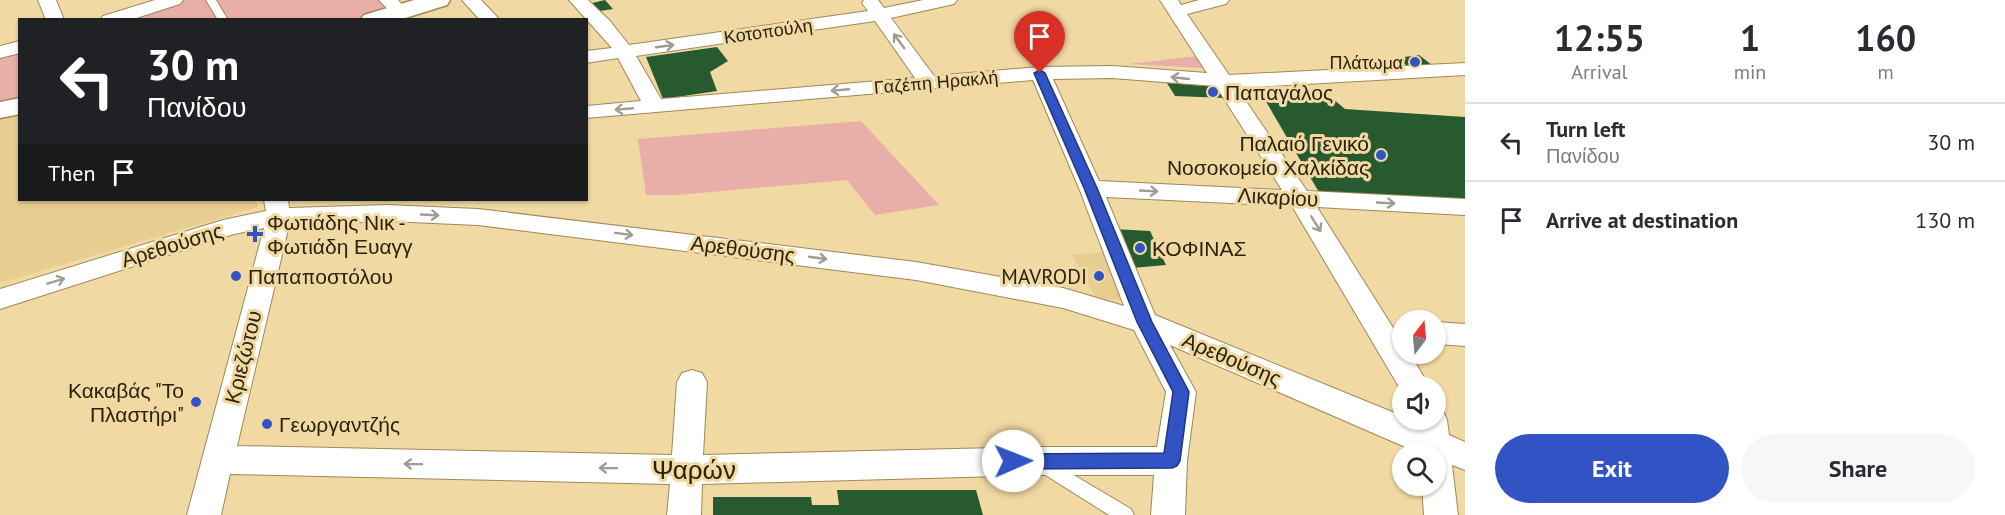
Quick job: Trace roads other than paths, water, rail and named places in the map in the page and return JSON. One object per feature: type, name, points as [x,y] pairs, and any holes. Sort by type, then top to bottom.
[{"type":"main road","points":[[375,18],[394,6],[439,0]]},
{"type":"main road","points":[[0,110],[18,106]]},
{"type":"street","points":[[46,0],[54,18]]},
{"type":"street","points":[[116,18],[174,0]]},
{"type":"street","points":[[471,0],[490,18]]},
{"type":"street","points":[[578,0],[596,15],[626,51],[655,107]]},
{"type":"street","name":"Κοτοπούλη","points":[[588,57],[874,8],[948,0]]},
{"type":"street","points":[[1220,0],[1173,6],[1300,198],[1391,329],[1410,376]]},
{"type":"street","points":[[874,8],[928,82]]},
{"type":"street","points":[[0,52],[18,47]]},
{"type":"street","name":"Γαζέπη Ηρακλή","points":[[588,112],[1040,73],[1112,72],[1223,82],[1465,69]]},
{"type":"street","points":[[1428,72],[1465,78]]},
{"type":"street","points":[[1040,73],[1091,188],[1144,322],[1181,392],[1168,515]]},
{"type":"street","name":"Λικαρίου","points":[[1091,188],[1465,207]]},
{"type":"street","name":"Αρεθούσης","points":[[0,299],[232,226],[277,208],[478,217],[916,271],[1063,298],[1144,322],[1434,432],[1465,456]]},
{"type":"street","name":"Κριεζώτου","points":[[204,515],[277,208]]},
{"type":"street","points":[[1446,334],[1465,336]]},
{"type":"street","points":[[684,515],[692,382]]},
{"type":"street","points":[[1434,432],[1441,515]]},
{"type":"street","name":"Ψαρών","points":[[217,460],[687,470],[1036,461],[1172,461]]},
{"type":"lane","points":[[211,0],[222,18]]},
{"type":"lane","points":[[1036,461],[1125,515]]},
{"type":"place","name":"Πλάτωμα","points":[[1415,62]]},
{"type":"place","name":"Παπαγάλος","points":[[1213,92]]},
{"type":"place","name":"Παλαιό Γενικό Νοσοκομείο Χαλκίδας","points":[[1381,155]]},
{"type":"place","name":"Φωτιάδης Νικ - Φωτιάδη Ευαγγ","points":[[255,234]]},
{"type":"place","name":"ΚΟΦΙΝΑΣ","points":[[1140,248]]},
{"type":"place","name":"Παπαποστόλου","points":[[236,276]]},
{"type":"place","name":"MAVRODI","points":[[1099,276]]},
{"type":"place","name":"Κακαβάς \"Το Πλαστήρι\"","points":[[196,402]]},
{"type":"place","name":"Γεωργαντζής","points":[[267,424]]}]
